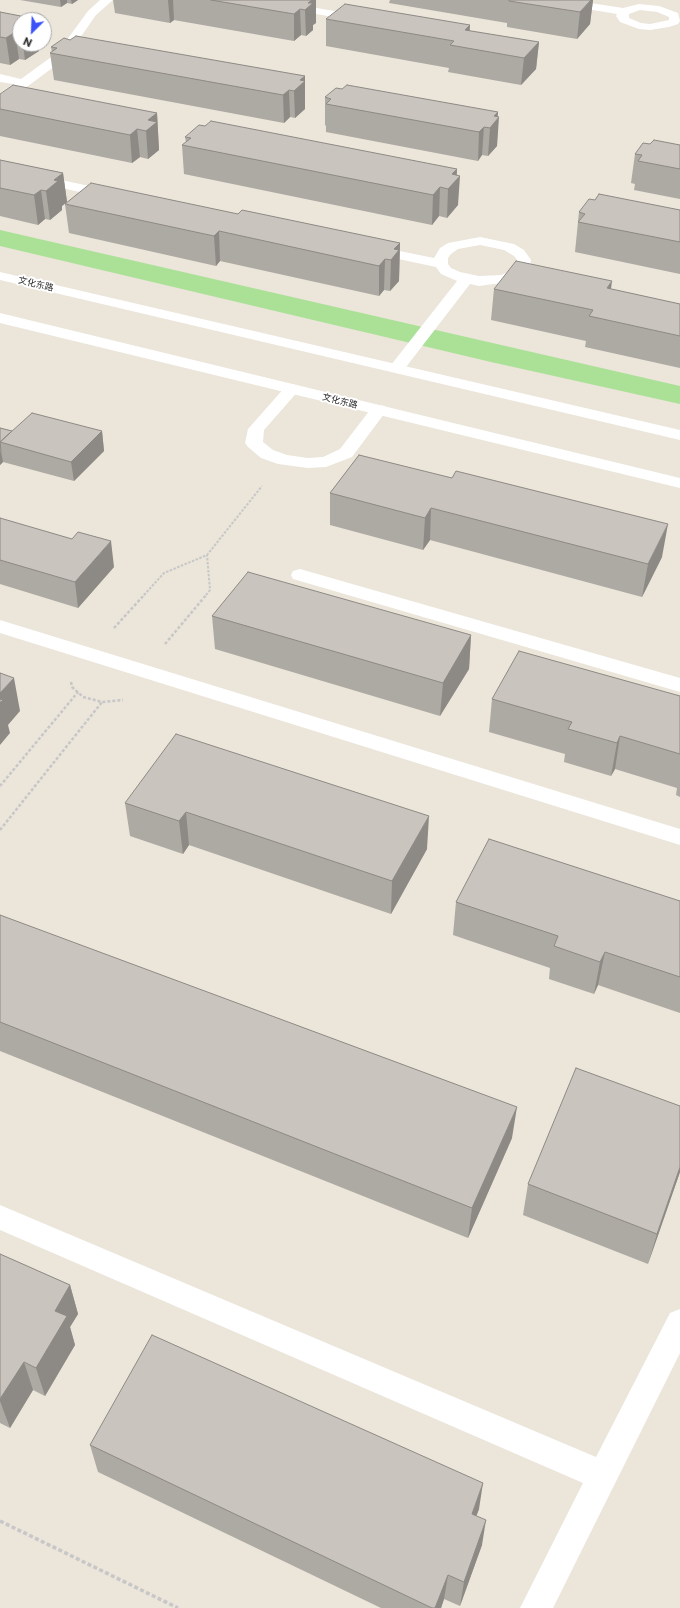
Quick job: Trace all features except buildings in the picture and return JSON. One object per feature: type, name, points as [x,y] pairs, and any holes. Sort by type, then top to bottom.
[{"type":"main road","points":[[0,99],[62,55],[92,13],[107,0]]},
{"type":"main road","points":[[251,0],[376,22]]},
{"type":"main road","points":[[550,0],[624,12],[639,7],[663,4],[678,19],[669,24],[660,26],[639,26],[624,20],[622,16],[624,12]]},
{"type":"main road","points":[[0,78],[24,83]]},
{"type":"main road","points":[[0,171],[125,197]]},
{"type":"main road","points":[[359,246],[441,264],[450,273],[466,279],[492,281],[504,279],[516,274],[522,268],[524,260],[519,253],[509,247],[480,241],[454,246],[445,251],[440,258],[441,264]]},
{"type":"main road","points":[[516,274],[531,278]]},
{"type":"main road","name":"文化东路","points":[[0,276],[680,435]]},
{"type":"main road","points":[[397,368],[466,279]]},
{"type":"main road","name":"文化东路","points":[[0,318],[680,483]]},
{"type":"main road","points":[[292,389],[256,430],[254,443],[267,454],[284,460],[308,464],[326,462],[346,453],[379,410]]},
{"type":"main road","points":[[300,576],[680,684]]},
{"type":"main road","points":[[0,626],[680,837]]},
{"type":"main road","points":[[0,1217],[603,1476]]},
{"type":"main road","points":[[536,1608],[680,1323]]},
{"type":"path","points":[[90,654],[164,573],[206,555],[284,460]]},
{"type":"path","points":[[143,671],[210,590],[206,555]]},
{"type":"path","points":[[0,786],[78,692]]},
{"type":"path","points":[[0,830],[102,702]]},
{"type":"path","points":[[0,1521],[178,1608]]},
{"type":"green space","points":[[0,230],[680,386],[680,404],[491,362],[0,246]]}]
